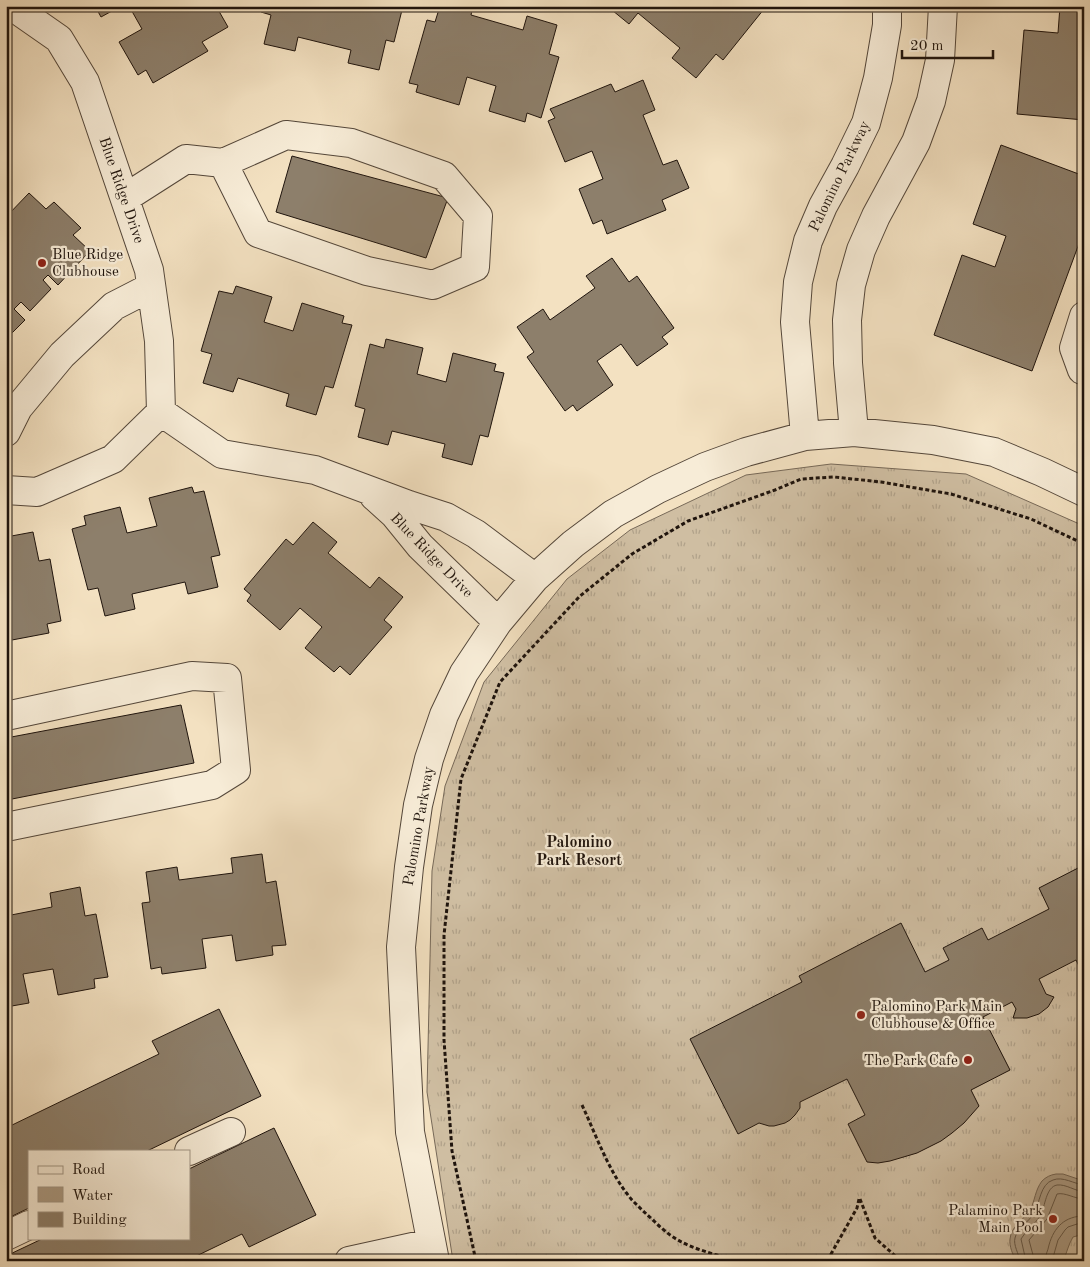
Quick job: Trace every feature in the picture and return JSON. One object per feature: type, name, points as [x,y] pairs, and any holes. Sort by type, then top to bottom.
[{"type":"street","name":"Palomino Parkway","points":[[805,436],[795,322],[798,282],[808,241],[823,206],[866,123],[878,78],[887,25],[887,6]]},
{"type":"street","points":[[854,432],[848,362],[847,320],[851,285],[861,250],[876,216],[916,142],[931,101],[940,60],[943,6]]},
{"type":"street","name":"Blue Ridge Drive","points":[[12,8],[59,38],[85,82],[149,270],[159,341],[161,412],[222,454],[315,470],[446,517],[476,534],[535,578]]},
{"type":"street","points":[[125,198],[186,159],[223,163],[286,135],[351,143],[444,176],[478,216],[475,267],[433,285],[367,272],[258,233],[223,163]]},
{"type":"street","points":[[6,432],[18,408],[62,355],[114,306],[151,286]]},
{"type":"street","points":[[1084,316],[1074,348],[1082,370],[1084,370]]},
{"type":"street","points":[[6,490],[37,492],[113,459],[161,412]]},
{"type":"street","name":"Palomino Parkway","points":[[433,1252],[410,1132],[401,947],[409,867],[418,805],[429,759],[441,724],[464,673],[498,622],[535,578],[572,544],[613,514],[658,489],[705,467],[746,452],[805,436],[854,432],[933,440],[994,452],[1084,492]]},
{"type":"street","name":"Blue Ridge Drive","points":[[366,488],[394,514],[420,546],[498,622]]},
{"type":"street","points":[[6,716],[192,676],[227,678],[236,770],[212,785],[6,827]]},
{"type":"street","points":[[190,1151],[232,1132]]},
{"type":"street","points":[[6,1236],[28,1225]]},
{"type":"street","points":[[349,1261],[433,1252]]},
{"type":"path","points":[[476,1261],[452,1151],[444,1040],[444,936],[461,779],[500,682],[580,596],[632,554],[688,521],[801,479],[834,477],[881,482],[951,494],[1031,519],[1084,544]]},
{"type":"path","points":[[582,1105],[620,1183],[646,1214],[662,1229],[678,1240],[697,1249],[735,1261]]},
{"type":"path","points":[[831,1261],[831,1254],[857,1208],[860,1199],[875,1238],[901,1261]]},
{"type":"green space","points":[[831,464],[966,474],[1084,526],[1084,1261],[453,1261],[427,1092],[432,871],[445,786],[484,682],[567,579],[630,530],[746,475]]},
{"type":"water","name":"Palamino Park Main Pool","points":[[1063,1174],[1084,1181],[1084,1234],[1073,1237],[1063,1261],[1016,1261],[1010,1245],[1011,1234],[1030,1210],[1042,1181],[1048,1176]]},
{"type":"building","points":[[95,6],[121,6],[101,17]]},
{"type":"building","points":[[129,6],[216,6],[228,27],[202,42],[208,51],[153,83],[146,70],[138,75],[119,42],[142,29]]},
{"type":"building","points":[[262,6],[403,6],[394,42],[386,40],[379,70],[348,63],[351,50],[298,37],[295,51],[264,44],[271,15],[261,12]]},
{"type":"building","points":[[440,6],[473,6],[471,15],[523,30],[527,16],[557,25],[549,54],[559,57],[541,118],[527,113],[525,122],[489,111],[496,86],[467,77],[459,105],[416,92],[418,85],[409,83],[427,20],[435,22]]},
{"type":"building","points":[[607,6],[760,6],[764,9],[723,60],[716,54],[696,78],[672,58],[680,48],[638,13],[629,24]]},
{"type":"building","points":[[1060,6],[1084,6],[1084,120],[1017,114],[1024,30],[1058,33]]},
{"type":"building","points":[[643,80],[655,110],[643,115],[663,165],[677,160],[689,188],[662,200],[666,210],[607,234],[602,220],[593,224],[579,189],[603,179],[592,151],[565,162],[548,121],[555,118],[550,109],[611,84],[615,92]]},
{"type":"building","points":[[1001,145],[1084,176],[1084,230],[1032,371],[934,335],[962,255],[995,267],[1006,236],[973,224]]},
{"type":"building","points":[[292,156],[448,198],[426,258],[276,212]]},
{"type":"building","name":"Blue Ridge Clubhouse","points":[[29,193],[46,209],[54,202],[81,228],[73,235],[90,251],[58,285],[48,275],[43,280],[51,289],[30,311],[21,302],[14,309],[25,320],[6,339],[6,217]]},
{"type":"building","points":[[612,258],[629,282],[637,276],[674,328],[662,337],[668,344],[637,366],[621,344],[597,361],[613,385],[577,411],[573,405],[565,411],[527,357],[534,352],[517,327],[543,309],[550,320],[595,288],[586,276]]},
{"type":"building","points":[[236,286],[272,297],[264,322],[293,331],[302,303],[344,316],[342,323],[352,325],[333,388],[325,386],[316,415],[286,406],[289,394],[238,378],[233,392],[203,383],[212,354],[201,351],[219,291],[233,294]]},
{"type":"building","points":[[386,339],[423,348],[417,374],[446,382],[453,353],[496,364],[494,371],[504,373],[488,437],[480,435],[472,465],[442,457],[445,444],[392,431],[388,445],[358,437],[365,409],[355,406],[370,344],[384,348]]},
{"type":"building","points":[[192,487],[194,493],[204,491],[220,555],[211,557],[218,587],[188,594],[185,582],[132,594],[135,609],[105,616],[98,588],[88,590],[72,529],[86,525],[84,516],[120,507],[127,533],[157,526],[149,498]]},
{"type":"building","points":[[313,522],[337,542],[328,553],[370,588],[379,577],[403,597],[384,620],[392,627],[350,675],[340,666],[334,672],[305,648],[322,627],[300,608],[280,630],[247,601],[251,595],[244,589],[286,539],[293,545]]},
{"type":"building","points":[[33,532],[39,561],[50,559],[61,621],[47,624],[49,633],[12,640],[6,613],[6,537]]},
{"type":"building","points":[[181,705],[194,763],[7,800],[6,738]]},
{"type":"building","points":[[262,854],[266,883],[276,881],[286,945],[272,946],[273,955],[236,961],[232,935],[202,939],[206,968],[162,974],[161,967],[151,969],[142,903],[150,902],[146,872],[177,867],[179,880],[233,873],[231,858]]},
{"type":"building","name":"Palomino Park Main Clubhouse & Office","points":[[1082,866],[1084,871],[1084,971],[1082,972],[1076,960],[1039,979],[1046,994],[1054,997],[1048,1007],[1039,1014],[1027,1018],[1013,1018],[1016,1009],[1012,1002],[983,1017],[1010,1070],[971,1090],[979,1106],[952,1133],[917,1153],[890,1161],[867,1162],[848,1124],[865,1115],[847,1079],[800,1102],[800,1108],[795,1115],[785,1123],[769,1126],[759,1123],[738,1134],[690,1039],[802,982],[799,976],[901,923],[925,972],[949,960],[943,948],[982,928],[988,940],[1049,909],[1039,888]]},
{"type":"building","points":[[80,887],[85,916],[96,914],[108,977],[94,979],[95,988],[58,995],[53,969],[23,974],[29,1003],[6,1007],[6,916],[52,907],[50,893]]},
{"type":"building","points":[[219,1009],[261,1096],[149,1150],[28,1150],[28,1208],[6,1219],[6,1124],[8,1127],[159,1054],[152,1041]]},
{"type":"building","points":[[274,1128],[316,1215],[249,1247],[242,1234],[186,1261],[6,1261],[6,1256],[40,1240],[190,1240],[190,1169]]},
{"type":"place","name":"Blue Ridge Clubhouse","points":[[42,263]]},
{"type":"place","name":"Palomino Park Main Clubhouse & Office","points":[[861,1015]]},
{"type":"place","name":"The Park Cafe","points":[[968,1060]]},
{"type":"place","name":"Palamino Park Main Pool","points":[[1053,1219]]},
{"type":"district","name":"Palomino Park Resort","points":[[579,850]]}]
